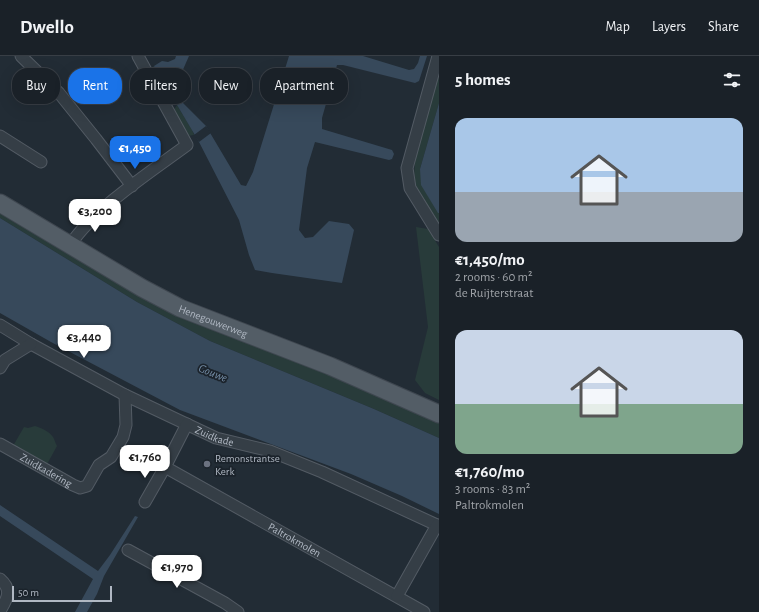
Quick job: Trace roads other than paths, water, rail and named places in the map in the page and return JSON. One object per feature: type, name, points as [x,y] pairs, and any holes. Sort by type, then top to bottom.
[{"type":"main road","name":"Henegouwerweg","points":[[0,203],[142,288],[180,308],[330,366],[439,414]]},
{"type":"street","points":[[21,56],[59,93],[132,186]]},
{"type":"street","points":[[70,245],[76,236],[98,214],[132,186],[187,145],[138,56]]},
{"type":"street","points":[[438,56],[407,168],[410,188],[439,236]]},
{"type":"street","points":[[0,136],[41,162]]},
{"type":"street","name":"Zuidkade","points":[[0,325],[125,394],[216,438],[270,451],[322,472],[438,526]]},
{"type":"street","points":[[0,368],[5,360],[32,344]]},
{"type":"street","name":"Zuidkadering","points":[[0,444],[73,485],[80,488],[87,486],[99,465],[111,457],[123,437],[126,425],[125,394]]},
{"type":"street","points":[[145,502],[187,424]]},
{"type":"street","name":"Paltrokmolen","points":[[165,467],[424,612]]},
{"type":"street","points":[[397,596],[438,526]]},
{"type":"street","points":[[128,550],[225,603],[238,612]]},
{"type":"street","points":[[0,579],[8,589],[6,600],[0,611]]},
{"type":"water","points":[[176,56],[189,56],[184,68],[155,68],[154,66],[162,61],[168,62],[175,59]]},
{"type":"water","points":[[289,56],[363,56],[409,70],[414,69],[420,56],[427,56],[419,81],[415,83],[343,65],[337,65],[336,68],[285,68]]},
{"type":"water","points":[[439,103],[438,213],[421,185],[420,169]]},
{"type":"water","points":[[184,104],[206,126],[241,185],[246,186],[253,172],[274,104],[326,104],[322,118],[322,129],[392,150],[394,154],[392,159],[389,160],[315,142],[307,168],[299,230],[305,238],[313,237],[329,221],[349,224],[354,230],[342,283],[255,270],[239,220],[199,142],[177,105]]},
{"type":"water","name":"Gouwe","points":[[0,218],[137,302],[210,341],[374,409],[439,438],[439,514],[351,474],[180,410],[51,342],[0,313]]},
{"type":"water","points":[[0,505],[98,571],[135,516],[138,517],[104,576],[97,594],[87,612],[75,612],[93,579],[0,516]]},
{"type":"place","name":"Remonstrantse Kerk","points":[[207,464]]}]
